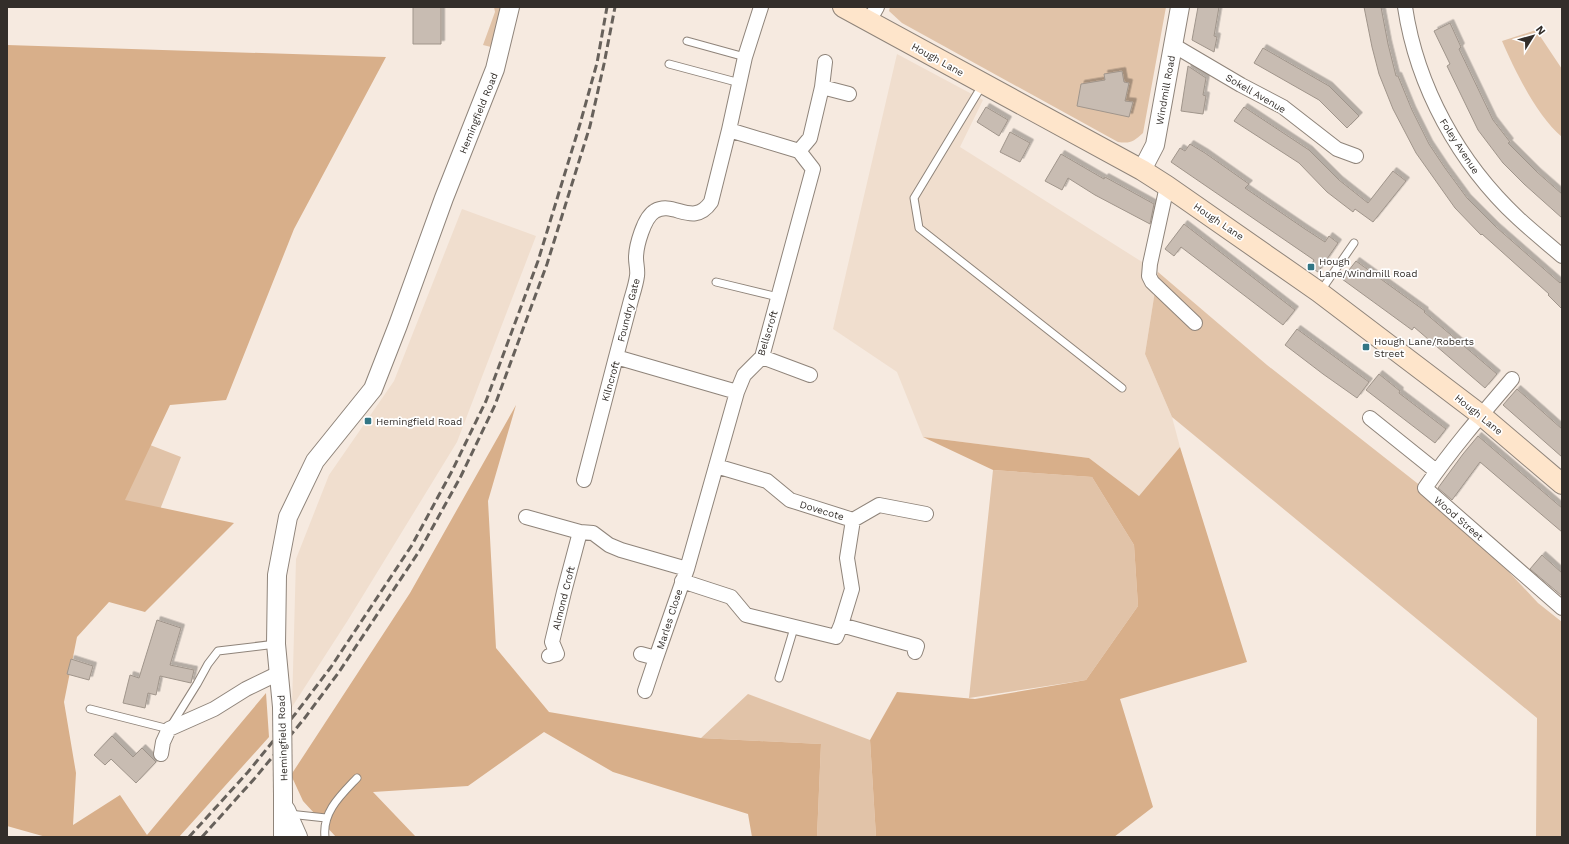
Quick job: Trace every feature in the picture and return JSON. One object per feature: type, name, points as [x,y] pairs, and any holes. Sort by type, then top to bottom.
[{"type":"main road","name":"Hough Lane","points":[[843,7],[874,14],[984,84],[1142,170],[1167,186],[1320,292],[1481,415],[1562,484]]},
{"type":"street","name":"Hemingfield Road","points":[[283,837],[285,803],[282,707],[276,644],[276,575],[288,517],[314,461],[374,389],[444,198],[495,69],[510,7]]},
{"type":"street","name":"Foundry Gate","points":[[616,357],[637,276],[636,251],[643,228],[649,217],[655,211],[663,208],[692,214],[707,208],[711,202],[746,57],[761,7]]},
{"type":"street","name":"Windmill Road","points":[[1142,170],[1155,145],[1180,7]]},
{"type":"street","name":"Foley Avenue","points":[[1405,7],[1415,49],[1429,91],[1441,118],[1454,141],[1473,168],[1517,217],[1562,256]]},
{"type":"street","name":"Sokell Avenue","points":[[1174,45],[1241,85],[1283,107],[1337,149],[1356,156]]},
{"type":"street","points":[[729,130],[799,151],[810,138],[822,87],[825,62]]},
{"type":"street","points":[[822,87],[849,94]]},
{"type":"street","name":"Bellscroft","points":[[684,575],[737,392],[744,375],[762,357],[813,169],[799,151]]},
{"type":"street","points":[[1167,186],[1150,264],[1149,276],[1157,288],[1195,323]]},
{"type":"street","name":"Kilncroft","points":[[584,480],[616,357],[737,392]]},
{"type":"street","points":[[762,357],[810,375]]},
{"type":"street","name":"Wood Street","points":[[1512,380],[1481,415],[1436,471],[1425,488],[1562,608]]},
{"type":"street","points":[[1370,418],[1436,471]]},
{"type":"street","name":"Dovecote","points":[[684,575],[731,597],[746,615],[836,638],[852,589],[847,558],[853,520],[790,500],[767,481],[716,466]]},
{"type":"street","points":[[853,520],[879,505],[926,514]]},
{"type":"street","points":[[526,517],[580,532],[593,532],[609,545],[684,575]]},
{"type":"street","name":"Almond Croft","points":[[549,656],[557,654],[552,642],[580,532]]},
{"type":"street","name":"Marles Close","points":[[645,691],[684,575]]},
{"type":"street","points":[[841,625],[917,646],[915,652]]},
{"type":"street","name":"Marles Close","points":[[641,654],[656,658]]},
{"type":"street","points":[[161,754],[163,742],[169,730],[214,709],[246,689],[279,673]]},
{"type":"street","name":"Hemingfield Road","points":[[285,803],[298,837]]},
{"type":"lane","points":[[687,41],[746,57]]},
{"type":"lane","points":[[669,64],[740,83]]},
{"type":"lane","points":[[984,84],[914,198],[919,228],[1122,388]]},
{"type":"lane","points":[[1320,292],[1354,243]]},
{"type":"lane","points":[[716,282],[778,297]]},
{"type":"lane","points":[[779,678],[794,628]]},
{"type":"lane","points":[[90,709],[169,730],[208,664],[218,652],[276,644]]},
{"type":"lane","points":[[325,837],[326,818],[335,801],[357,778]]},
{"type":"lane","points":[[285,803],[326,818]]},
{"type":"shaded area","points":[[494,7],[500,7],[501,12],[491,47],[483,45],[495,12]]},
{"type":"shaded area","points":[[890,7],[1166,7],[1143,133],[1132,141],[1126,143],[1118,142],[902,23],[889,11]]},
{"type":"shaded area","points":[[1536,30],[1562,69],[1562,137],[1535,105],[1513,66],[1502,41]]},
{"type":"shaded area","points":[[7,45],[386,57],[294,229],[226,400],[170,405],[125,500],[234,523],[145,612],[109,602],[77,637],[64,702],[76,773],[73,825],[120,795],[147,835],[266,693],[269,737],[179,837],[46,837],[7,826]]},
{"type":"shaded area","points":[[897,54],[983,100],[960,147],[1158,272],[1145,354],[1172,417],[1180,447],[1139,496],[1089,458],[923,437],[897,372],[833,329]]},
{"type":"shaded area","points":[[462,209],[536,236],[457,442],[348,620],[292,707],[296,559],[329,475],[394,381]]},
{"type":"shaded area","points":[[1158,272],[1267,365],[1450,509],[1538,603],[1562,622],[1562,837],[1536,837],[1537,718],[1172,417],[1145,354]]},
{"type":"shaded area","points":[[516,405],[488,501],[496,648],[549,712],[701,738],[821,744],[817,837],[752,837],[748,814],[613,772],[544,732],[468,786],[373,792],[416,837],[336,837],[303,801],[291,775],[410,593]]},
{"type":"shaded area","points":[[923,437],[1089,458],[1139,496],[1180,447],[1247,662],[1120,699],[1153,807],[1114,837],[876,837],[870,740],[897,692],[975,699],[1086,680],[1138,606],[1134,545],[1092,477],[993,470]]},
{"type":"shaded area","points":[[145,443],[181,457],[157,517],[122,503]]},
{"type":"shaded area","points":[[993,470],[1092,477],[1134,545],[1138,606],[1086,680],[969,698]]},
{"type":"shaded area","points":[[748,694],[870,740],[876,837],[817,837],[821,744],[701,738]]},
{"type":"building","points":[[413,7],[441,7],[441,44],[413,44]]},
{"type":"building","points":[[1198,7],[1219,7],[1214,36],[1217,37],[1214,52],[1192,40]]},
{"type":"building","points":[[1364,7],[1381,7],[1396,76],[1398,76],[1412,110],[1429,144],[1467,198],[1496,227],[1560,283],[1562,281],[1562,309],[1548,295],[1549,294],[1482,234],[1481,235],[1455,208],[1416,153],[1393,109],[1379,74]]},
{"type":"building","points":[[1450,23],[1461,47],[1459,49],[1493,120],[1510,142],[1508,143],[1562,194],[1562,218],[1503,163],[1478,130],[1447,66],[1450,64],[1434,31]]},
{"type":"building","points":[[1263,48],[1329,86],[1359,116],[1347,128],[1319,100],[1254,63]]},
{"type":"building","points":[[1188,66],[1206,78],[1203,95],[1206,96],[1203,114],[1181,111]]},
{"type":"building","points":[[1122,71],[1124,82],[1129,83],[1125,101],[1133,102],[1129,117],[1077,106],[1081,84],[1105,80],[1104,74]]},
{"type":"building","points":[[986,107],[1008,120],[999,136],[977,122]]},
{"type":"building","points":[[1244,107],[1309,150],[1339,180],[1368,203],[1393,171],[1406,181],[1373,222],[1355,209],[1353,212],[1327,192],[1299,163],[1234,121]]},
{"type":"building","points":[[1010,132],[1030,143],[1020,162],[1000,152]]},
{"type":"building","points":[[1190,144],[1249,184],[1245,188],[1305,229],[1325,242],[1329,236],[1338,243],[1318,272],[1310,267],[1314,260],[1171,162],[1180,148],[1185,151]]},
{"type":"building","points":[[1061,154],[1104,179],[1105,177],[1154,204],[1150,224],[1095,195],[1068,178],[1062,190],[1045,181]]},
{"type":"building","points":[[1184,224],[1295,310],[1283,325],[1181,247],[1174,256],[1165,249]]},
{"type":"building","points":[[1356,261],[1425,311],[1424,312],[1497,374],[1485,388],[1414,327],[1412,330],[1342,279]]},
{"type":"building","points":[[1297,329],[1369,382],[1357,398],[1285,345]]},
{"type":"building","points":[[1379,374],[1400,391],[1399,393],[1446,429],[1435,443],[1366,390]]},
{"type":"building","points":[[1517,389],[1562,429],[1562,457],[1503,405]]},
{"type":"building","points":[[1478,436],[1562,508],[1562,532],[1480,462],[1452,500],[1438,488]]},
{"type":"building","points":[[1542,555],[1562,573],[1562,596],[1530,569]]},
{"type":"building","points":[[157,620],[181,628],[170,665],[194,670],[191,683],[160,676],[156,695],[148,693],[145,708],[123,703],[130,675],[139,678]]},
{"type":"building","points":[[71,659],[93,666],[89,680],[67,674]]},
{"type":"building","points":[[112,736],[133,757],[142,748],[156,762],[136,783],[111,759],[105,765],[94,755]]},
{"type":"railway","points":[[189,837],[248,772],[331,667],[412,545],[452,471],[486,401],[538,261],[597,63],[607,7]]},
{"type":"railway","points":[[202,837],[255,778],[304,719],[339,672],[420,550],[461,476],[495,405],[547,264],[590,126],[615,7]]},
{"type":"place","name":"Hough Lane/Windmill Road","points":[[1311,267]]},
{"type":"place","name":"Hough Lane/Roberts Street","points":[[1366,347]]},
{"type":"place","name":"Hemingfield Road","points":[[368,421]]}]
